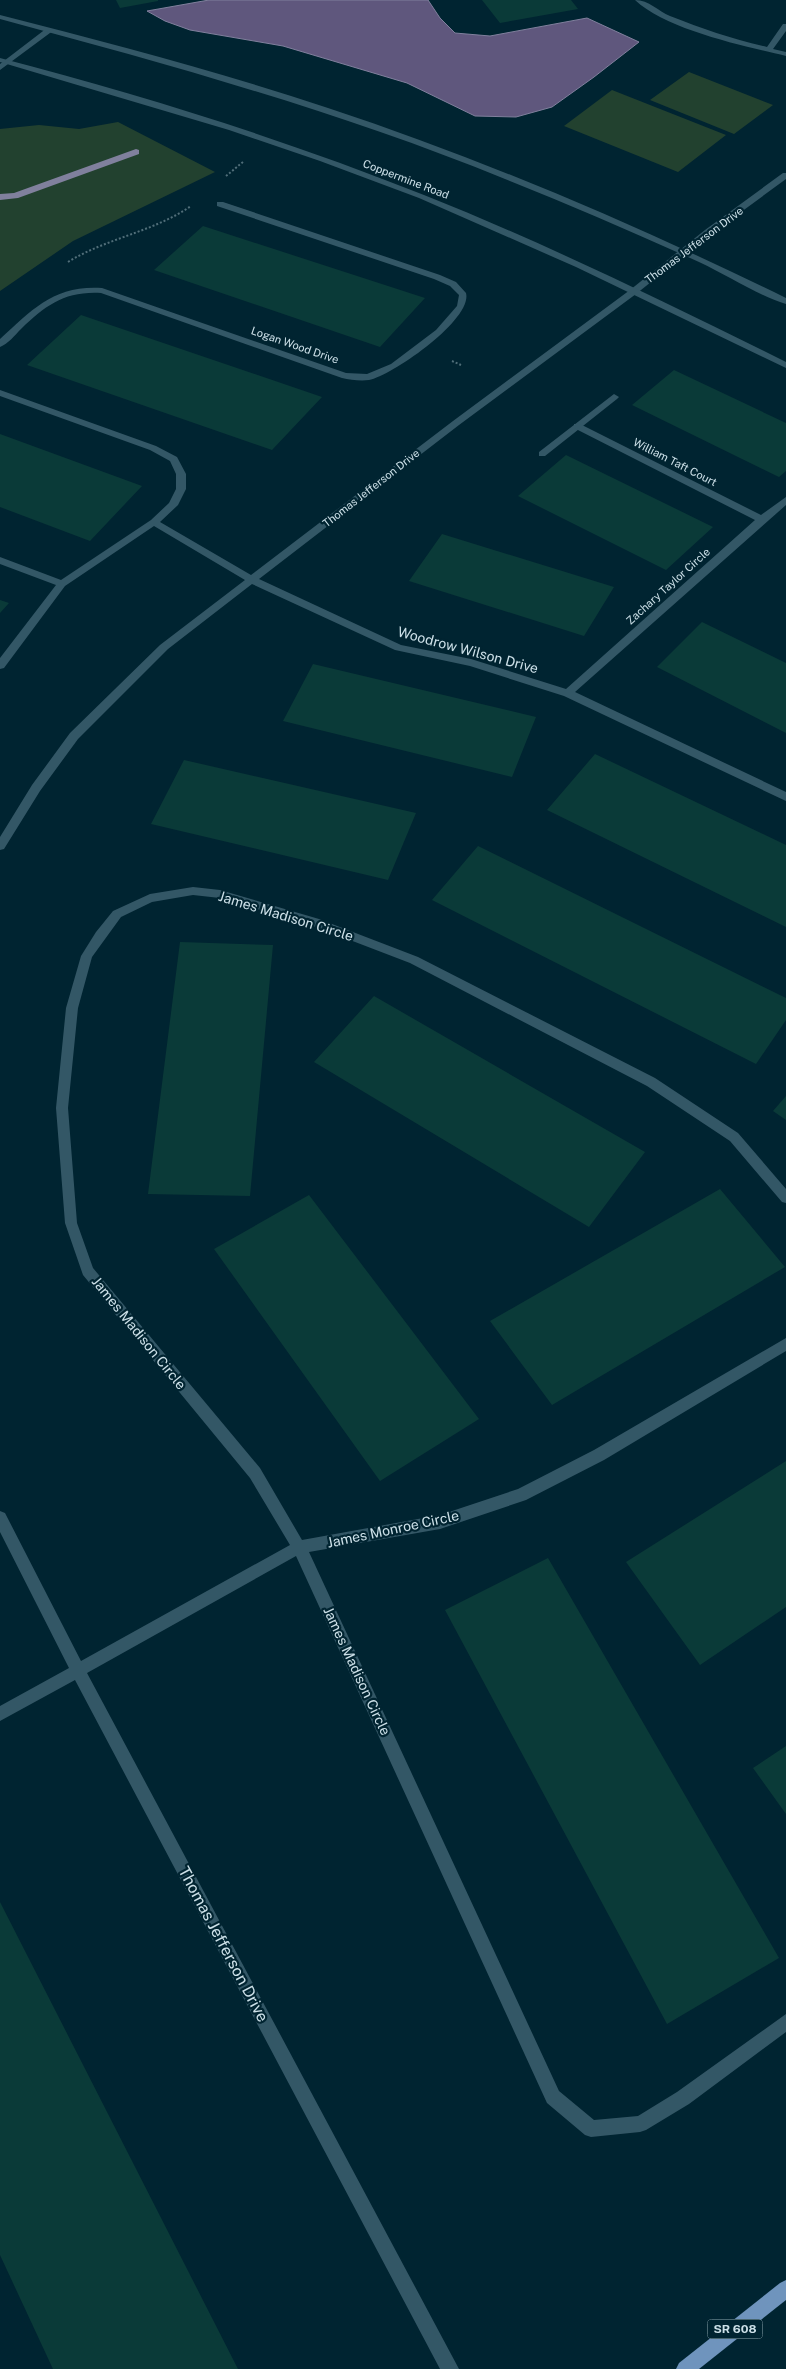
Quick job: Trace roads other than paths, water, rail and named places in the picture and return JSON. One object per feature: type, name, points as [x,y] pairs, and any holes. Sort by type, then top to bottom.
[{"type":"main road","name":"SR 608","points":[[685,2369],[786,2289]]},
{"type":"street","points":[[640,0],[662,15],[720,38],[786,54]]},
{"type":"street","points":[[0,17],[167,61],[440,150],[684,251],[786,301]]},
{"type":"street","points":[[769,49],[786,26]]},
{"type":"street","points":[[0,68],[3,61],[50,30]]},
{"type":"street","name":"Coppermine Road","points":[[3,61],[183,113],[368,176],[469,217],[581,266],[786,364]]},
{"type":"street","name":"Thomas Jefferson Drive","points":[[0,846],[36,788],[74,736],[164,647],[456,423],[633,292],[684,251],[786,175]]},
{"type":"street","name":"Logan Wood Drive","points":[[0,344],[55,296],[85,288],[102,291],[345,376],[368,377],[394,366],[439,332],[461,306],[463,295],[453,284],[220,204]]},
{"type":"street","points":[[0,393],[154,448],[174,459],[182,474],[181,488],[173,505],[154,522],[62,584],[0,665]]},
{"type":"street","points":[[542,454],[614,396]]},
{"type":"street","name":"William Taft Court","points":[[577,426],[762,519]]},
{"type":"street","name":"Zachary Taylor Circle","points":[[568,693],[762,519],[786,500]]},
{"type":"street","points":[[154,522],[252,580]]},
{"type":"street","points":[[0,560],[62,584]]},
{"type":"street","name":"Woodrow Wilson Drive","points":[[252,580],[400,648],[471,663],[568,693],[786,797]]},
{"type":"street","name":"James Madison Circle","points":[[786,1198],[734,1137],[651,1082],[414,960],[319,923],[220,894],[193,891],[150,898],[117,914],[100,935],[87,956],[72,1008],[62,1108],[72,1223],[88,1271],[255,1473],[299,1547],[553,2097],[590,2129],[640,2124],[683,2098],[786,2022]]},
{"type":"street","name":"James Monroe Circle","points":[[0,1714],[77,1669],[299,1547],[440,1522],[521,1495],[599,1455],[786,1344]]},
{"type":"street","name":"Thomas Jefferson Drive","points":[[0,1518],[77,1669],[450,2369]]},
{"type":"waterway","points":[[0,197],[15,196],[136,152]]}]
